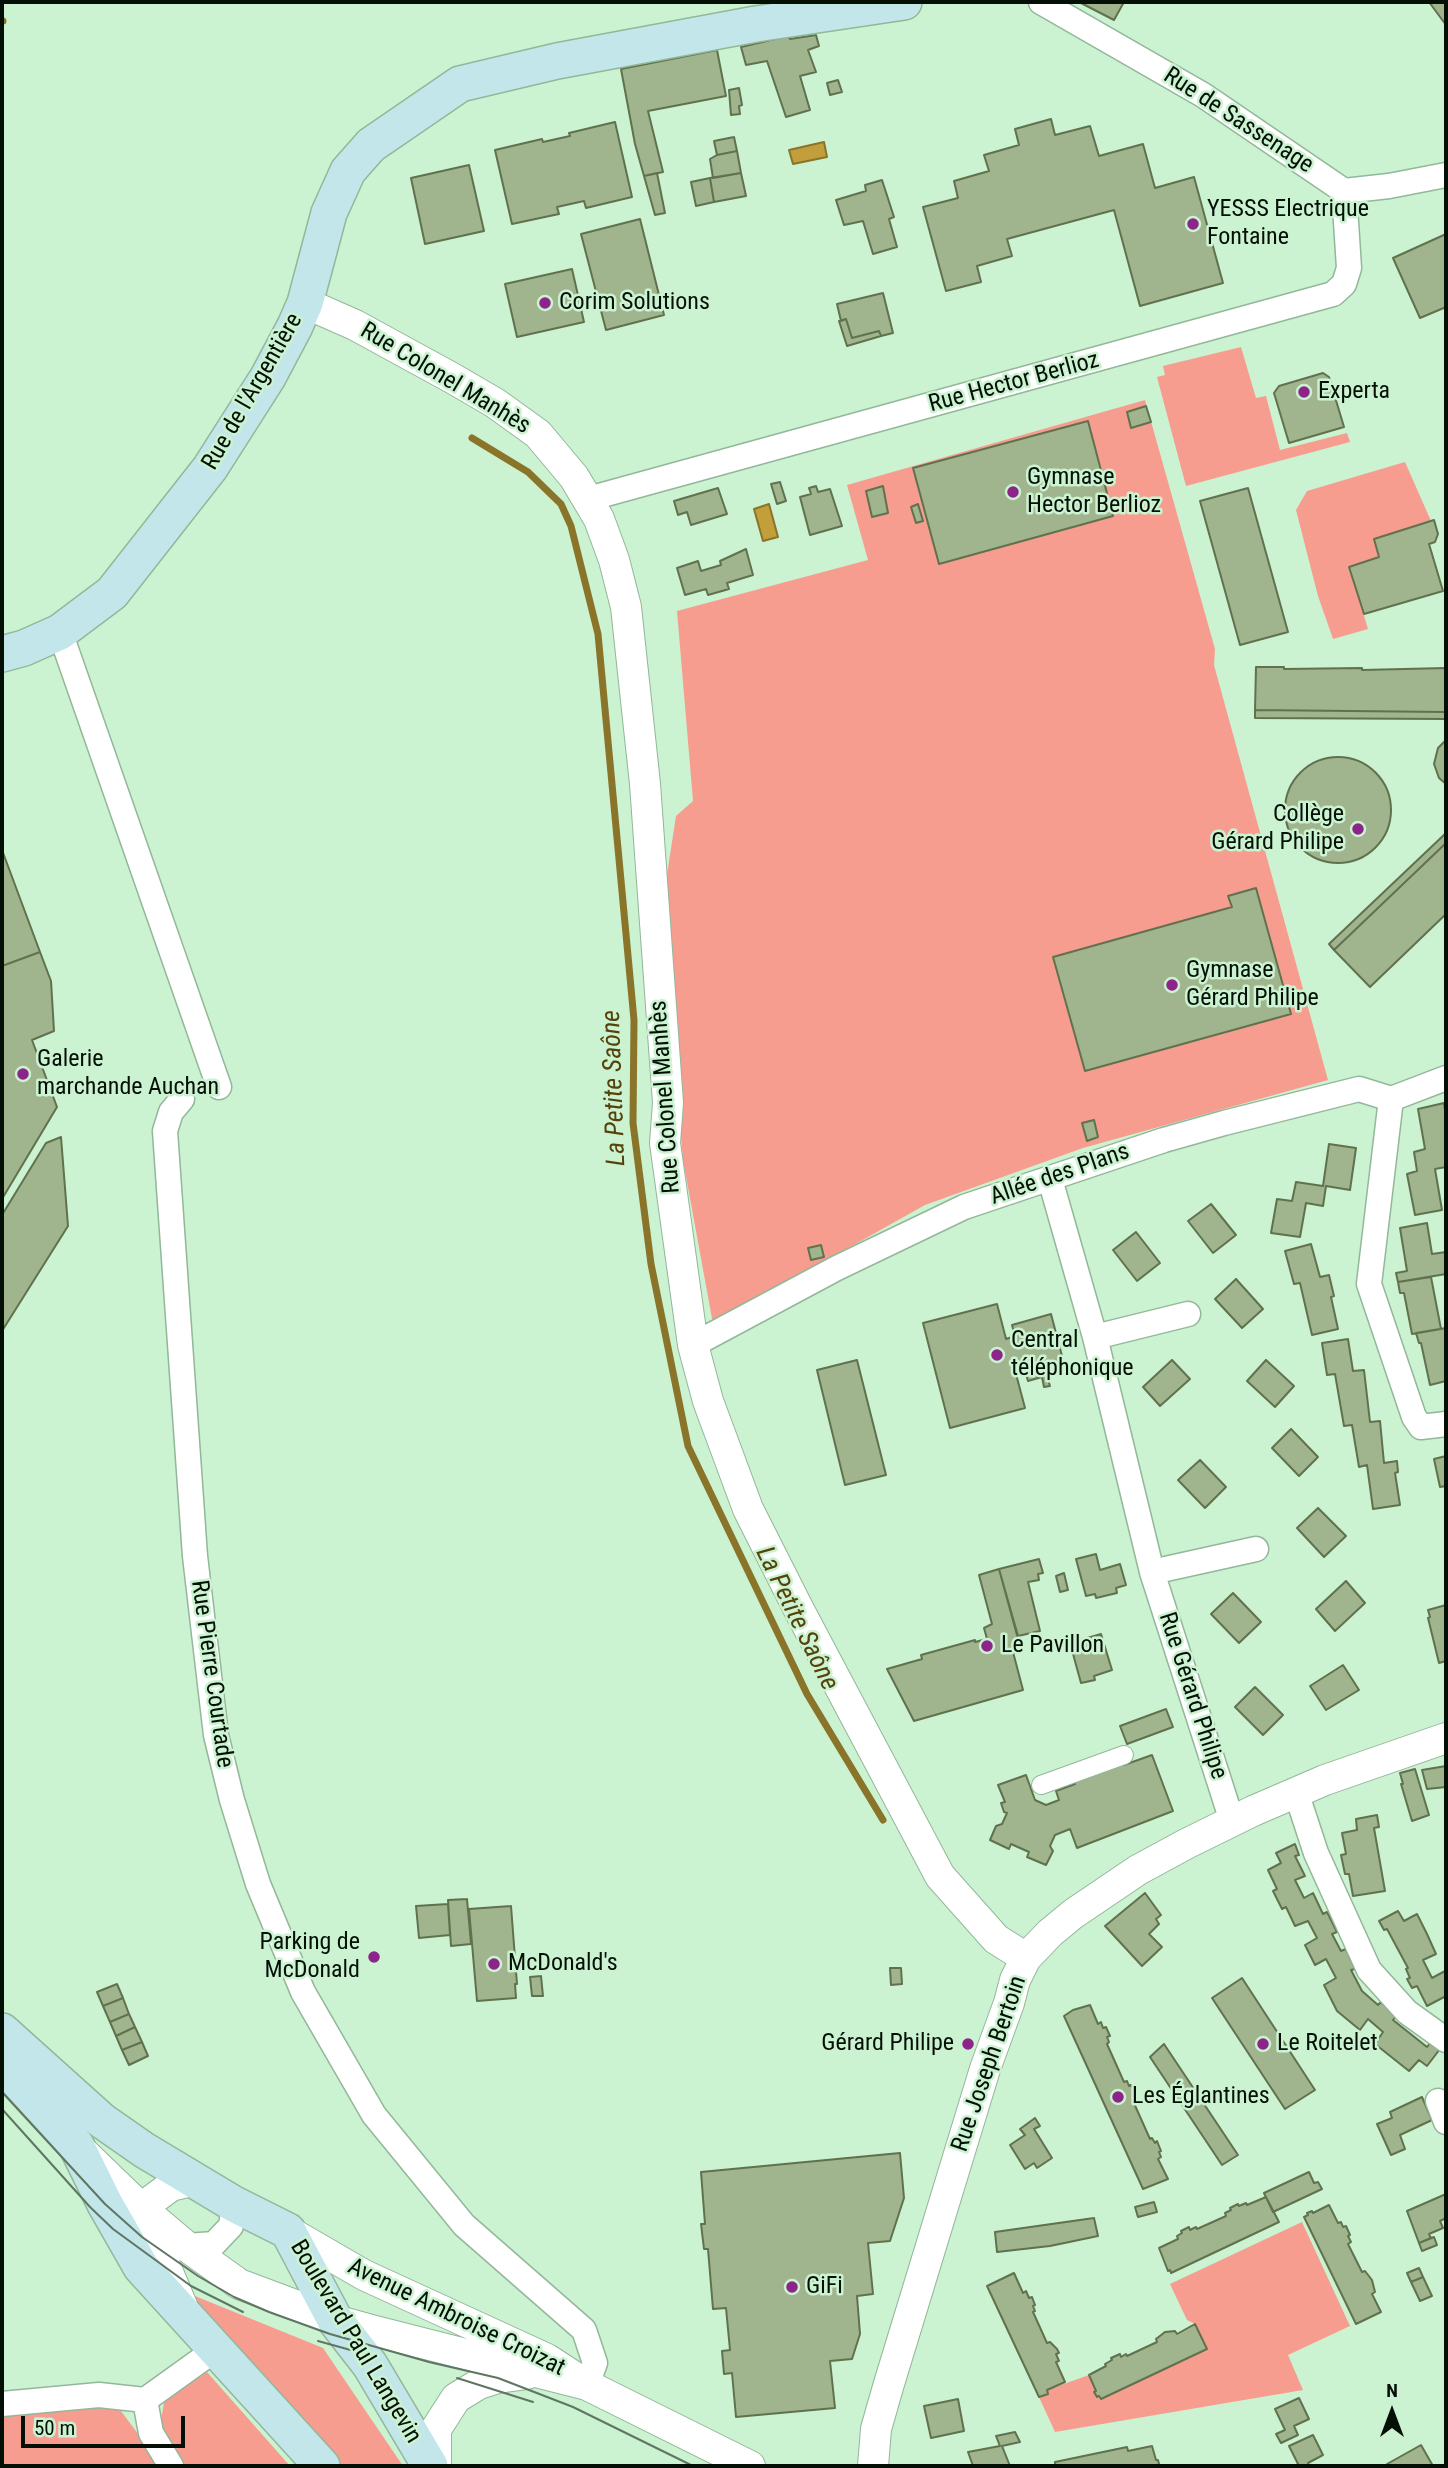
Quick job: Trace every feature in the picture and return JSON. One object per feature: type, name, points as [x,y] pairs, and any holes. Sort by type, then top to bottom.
[{"type":"main road","name":"Rue de l'Argentière","points":[[2,654],[24,648],[60,632],[112,593],[211,468],[268,377],[305,303],[329,213],[348,171],[371,145],[460,84],[557,61],[690,36],[904,2]]},
{"type":"main road","name":"Boulevard Paul Langevin","points":[[2,2031],[101,2120],[144,2150],[234,2204],[288,2231],[335,2320],[370,2365],[430,2466]]},
{"type":"main road","points":[[2,2064],[76,2145],[105,2204],[141,2267],[322,2466]]},
{"type":"street","name":"Rue de Sassenage","points":[[1041,2],[1203,95],[1344,191]]},
{"type":"street","points":[[1344,191],[1446,175]]},
{"type":"street","name":"Rue Hector Berlioz","points":[[588,499],[1333,294],[1344,284],[1349,268],[1344,191]]},
{"type":"street","name":"Rue Colonel Manhès","points":[[305,303],[355,325],[495,403],[538,434],[574,477],[599,519],[614,560],[626,607],[645,785],[668,1103],[665,1143],[693,1345],[708,1401],[748,1509],[797,1608],[940,1876],[996,1938],[1026,1958]]},
{"type":"street","points":[[60,632],[219,1087]]},
{"type":"street","points":[[1446,1078],[1391,1099],[1369,1284],[1414,1417],[1421,1427],[1446,1424]]},
{"type":"street","name":"Allée des Plans","points":[[693,1345],[837,1268],[964,1207],[1164,1140],[1337,1093],[1359,1089],[1391,1099]]},
{"type":"street","name":"Rue Pierre Courtade","points":[[182,1099],[171,1112],[165,1131],[195,1556],[216,1735],[232,1800],[258,1884],[303,1992],[374,2115],[464,2225],[584,2330],[595,2363],[587,2385]]},
{"type":"street","name":"Rue Gérard Philipe","points":[[1051,1179],[1095,1337],[1152,1572],[1232,1821]]},
{"type":"street","points":[[1095,1337],[1188,1314]]},
{"type":"street","points":[[1152,1572],[1256,1549]]},
{"type":"street","name":"Rue Joseph Bertoin","points":[[873,2466],[877,2429],[888,2387],[985,2069],[1006,2014],[1015,1980],[1026,1958],[1050,1933],[1109,1889],[1186,1844],[1296,1792],[1388,1756],[1446,1738]]},
{"type":"street","points":[[1041,1786],[1124,1755]]},
{"type":"street","points":[[1296,1792],[1316,1853],[1369,1970],[1386,1992],[1407,2012],[1446,2040]]},
{"type":"street","name":"Avenue Ambroise Croizat","points":[[76,2145],[141,2208],[186,2246],[239,2284],[335,2320],[587,2385]]},
{"type":"street","points":[[186,2315],[141,2208],[171,2186],[196,2180]]},
{"type":"street","points":[[186,2246],[214,2244],[231,2226],[234,2204]]},
{"type":"street","name":"Avenue Ambroise Croizat","points":[[288,2231],[364,2275],[547,2359],[587,2385],[750,2466]]},
{"type":"street","points":[[2,2403],[99,2395],[145,2400],[216,2349]]},
{"type":"street","name":"Avenue Ambroise Croizat","points":[[436,2466],[436,2429],[456,2398],[498,2378],[538,2372]]},
{"type":"street","name":"Rue Joseph Bertoin","points":[[888,2387],[888,2435],[893,2466]]},
{"type":"street","points":[[145,2400],[151,2433],[171,2466]]},
{"type":"street","name":"Rue Joseph Bertoin","points":[[858,2466],[877,2429]]},
{"type":"shaded area","points":[[824,142],[827,157],[793,164],[789,150]]},
{"type":"shaded area","points":[[1241,347],[1256,398],[1266,396],[1280,450],[1347,433],[1350,442],[1186,486],[1157,377],[1165,375],[1163,366]]},
{"type":"shaded area","points":[[1145,400],[1215,649],[1214,665],[1328,1080],[1083,1148],[925,1205],[713,1324],[683,1160],[662,907],[676,816],[693,801],[677,611],[868,560],[847,485]]},
{"type":"shaded area","points":[[1405,462],[1431,521],[1374,539],[1379,557],[1349,567],[1368,629],[1333,639],[1318,596],[1296,510],[1307,491]]},
{"type":"shaded area","points":[[769,504],[778,537],[763,541],[754,509]]},
{"type":"shaded area","points":[[1302,2222],[1350,2326],[1288,2355],[1303,2390],[1055,2432],[1039,2397],[1048,2394],[1047,2390],[1089,2375],[1096,2397],[1101,2399],[1206,2349],[1195,2324],[1187,2320],[1170,2284]]},
{"type":"shaded area","points":[[195,2296],[323,2348],[403,2466],[341,2466],[198,2309]]},
{"type":"shaded area","points":[[207,2372],[290,2466],[185,2466],[165,2439],[161,2420],[165,2397]]},
{"type":"shaded area","points":[[109,2405],[121,2411],[162,2466],[2,2466],[2,2411]]},
{"type":"building","points":[[1079,2],[1124,2],[1114,20]]},
{"type":"building","points":[[1429,2],[1446,2],[1446,25]]},
{"type":"building","points":[[816,35],[819,46],[808,50],[816,72],[800,76],[810,110],[786,117],[767,61],[746,65],[741,47],[788,36],[790,39]]},
{"type":"building","points":[[717,50],[726,96],[648,111],[663,172],[644,176],[621,69]]},
{"type":"building","points":[[838,80],[842,92],[830,95],[827,83]]},
{"type":"building","points":[[739,88],[742,105],[739,106],[740,114],[731,115],[729,90]]},
{"type":"building","points":[[1051,119],[1055,135],[1090,126],[1099,156],[1143,144],[1155,188],[1194,177],[1223,283],[1140,306],[1114,210],[1007,239],[1012,256],[977,266],[981,282],[946,291],[923,207],[958,198],[954,181],[989,171],[984,155],[1019,145],[1015,129]]},
{"type":"building","points":[[615,122],[632,197],[586,208],[584,201],[557,207],[559,214],[512,224],[495,150],[542,139],[543,142],[570,136],[569,133]]},
{"type":"building","points":[[734,137],[737,151],[717,155],[714,141]]},
{"type":"building","points":[[737,151],[741,173],[713,178],[710,159]]},
{"type":"building","points":[[469,165],[484,231],[425,244],[411,178]]},
{"type":"building","points":[[657,173],[665,213],[655,215],[644,176]]},
{"type":"building","points":[[741,173],[746,196],[714,202],[710,178]]},
{"type":"building","points":[[710,178],[714,202],[696,206],[691,182]]},
{"type":"building","points":[[882,180],[894,217],[889,219],[897,247],[873,254],[863,221],[844,225],[836,200],[866,191],[865,185]]},
{"type":"building","points":[[640,219],[664,315],[606,330],[581,234]]},
{"type":"building","points":[[1446,234],[1446,307],[1420,318],[1393,258]]},
{"type":"building","name":"Corim Solutions","points":[[572,269],[584,322],[517,337],[505,284]]},
{"type":"building","points":[[883,293],[893,333],[881,336],[879,331],[852,338],[846,319],[841,321],[837,304]]},
{"type":"building","points":[[846,319],[852,338],[879,331],[881,336],[847,346],[839,321]]},
{"type":"building","points":[[1323,373],[1329,377],[1344,427],[1289,443],[1274,393],[1279,386]]},
{"type":"building","points":[[1146,406],[1151,422],[1131,428],[1127,412]]},
{"type":"building","name":"Gymnase Hector Berlioz","points":[[1088,421],[1113,516],[939,564],[913,468]]},
{"type":"building","points":[[780,482],[786,501],[777,504],[771,484]]},
{"type":"building","points":[[816,486],[818,492],[830,489],[842,526],[810,535],[800,497],[811,494],[809,488]]},
{"type":"building","points":[[883,486],[888,513],[872,517],[866,491]]},
{"type":"building","points":[[718,488],[727,514],[691,525],[687,512],[678,515],[674,501]]},
{"type":"building","points":[[1248,488],[1288,632],[1240,645],[1200,501]]},
{"type":"building","points":[[918,504],[923,521],[916,523],[911,507]]},
{"type":"building","points":[[1434,520],[1438,534],[1435,542],[1429,544],[1443,591],[1364,614],[1349,567],[1379,557],[1374,539]]},
{"type":"building","points":[[746,549],[753,575],[727,583],[729,589],[708,595],[706,589],[685,595],[677,568],[698,561],[701,571],[721,565],[720,561]]},
{"type":"building","points":[[1256,667],[1362,670],[1446,668],[1446,719],[1445,712],[1255,710]]},
{"type":"building","points":[[1255,710],[1445,712],[1446,719],[1255,718]]},
{"type":"building","points":[[1446,740],[1446,784],[1439,778],[1434,764],[1438,748]]},
{"type":"building","points":[[1338,757],[1358,761],[1375,773],[1387,790],[1391,810],[1387,830],[1375,847],[1358,859],[1338,863],[1318,859],[1301,847],[1289,830],[1285,810],[1289,790],[1301,773],[1318,761]]},
{"type":"building","points":[[1446,833],[1446,843],[1334,950],[1329,944]]},
{"type":"building","points":[[1446,843],[1446,914],[1370,987],[1334,950]]},
{"type":"building","points":[[2,850],[40,952],[2,966]]},
{"type":"building","name":"Gymnase Gérard Philipe","points":[[1256,888],[1291,1014],[1085,1071],[1053,957],[1232,907],[1228,896]]},
{"type":"building","name":"Galerie marchande Auchan","points":[[40,952],[51,981],[54,1031],[32,1040],[57,1107],[2,1199],[2,966]]},
{"type":"building","points":[[1444,1103],[1446,1167],[1435,1169],[1442,1210],[1415,1215],[1407,1174],[1417,1171],[1414,1152],[1425,1149],[1418,1109]]},
{"type":"building","points":[[1094,1120],[1098,1137],[1087,1141],[1082,1123]]},
{"type":"building","name":"Galerie marchande Auchan","points":[[61,1137],[68,1226],[2,1331],[2,1215],[46,1143]]},
{"type":"building","points":[[1329,1144],[1356,1148],[1350,1190],[1326,1186],[1323,1206],[1306,1203],[1300,1237],[1271,1233],[1277,1199],[1292,1201],[1296,1182],[1323,1186]]},
{"type":"building","points":[[1211,1204],[1236,1235],[1213,1253],[1188,1221]]},
{"type":"building","points":[[1427,1223],[1432,1254],[1446,1252],[1446,1274],[1398,1282],[1396,1273],[1407,1271],[1400,1228]]},
{"type":"building","points":[[1136,1232],[1160,1263],[1137,1281],[1113,1250]]},
{"type":"building","points":[[1311,1244],[1320,1277],[1329,1275],[1338,1329],[1312,1335],[1300,1283],[1294,1284],[1285,1251]]},
{"type":"building","points":[[821,1245],[824,1257],[811,1260],[808,1248]]},
{"type":"building","points":[[1431,1277],[1441,1329],[1412,1334],[1404,1293],[1400,1293],[1398,1282]]},
{"type":"building","points":[[1236,1279],[1263,1309],[1242,1328],[1215,1299]]},
{"type":"building","name":"Central téléphonique","points":[[997,1304],[1006,1339],[1015,1336],[1012,1325],[1051,1314],[1066,1371],[1047,1376],[1050,1386],[1044,1387],[1042,1377],[1028,1381],[1025,1371],[1016,1374],[1025,1408],[950,1428],[923,1323]]},
{"type":"building","points":[[1446,1328],[1446,1381],[1430,1385],[1421,1343],[1416,1333]]},
{"type":"building","points":[[1348,1339],[1353,1371],[1364,1370],[1370,1422],[1380,1421],[1384,1463],[1397,1461],[1398,1472],[1395,1473],[1400,1505],[1373,1509],[1367,1465],[1359,1467],[1352,1425],[1344,1426],[1335,1374],[1327,1375],[1322,1343]]},
{"type":"building","points":[[857,1360],[886,1475],[845,1485],[817,1370]]},
{"type":"building","points":[[1172,1360],[1190,1379],[1160,1406],[1143,1387]]},
{"type":"building","points":[[1266,1360],[1294,1386],[1275,1407],[1247,1381]]},
{"type":"building","points":[[1291,1429],[1318,1457],[1299,1476],[1272,1448]]},
{"type":"building","points":[[1446,1456],[1446,1486],[1440,1487],[1434,1459]]},
{"type":"building","points":[[1200,1460],[1226,1487],[1205,1508],[1178,1480]]},
{"type":"building","points":[[1318,1508],[1346,1536],[1324,1557],[1297,1528]]},
{"type":"building","points":[[1096,1554],[1100,1570],[1120,1564],[1126,1585],[1116,1588],[1117,1593],[1096,1598],[1095,1594],[1086,1596],[1076,1559]]},
{"type":"building","points":[[1039,1559],[1043,1573],[1038,1574],[1039,1580],[1028,1582],[1040,1631],[1018,1636],[999,1569]]},
{"type":"building","name":"Le Pavillon","points":[[999,1569],[1021,1650],[1013,1652],[1023,1690],[914,1721],[887,1669],[922,1659],[921,1655],[987,1639],[984,1628],[992,1624],[979,1575]]},
{"type":"building","points":[[1064,1573],[1068,1590],[1060,1592],[1056,1576]]},
{"type":"building","points":[[1346,1581],[1365,1603],[1335,1631],[1316,1609]]},
{"type":"building","points":[[1233,1593],[1261,1622],[1239,1643],[1211,1614]]},
{"type":"building","points":[[1446,1605],[1446,1661],[1439,1663],[1428,1610]]},
{"type":"building","points":[[1101,1634],[1112,1670],[1094,1676],[1095,1680],[1081,1683],[1070,1643]]},
{"type":"building","points":[[1343,1665],[1359,1690],[1326,1710],[1310,1686]]},
{"type":"building","points":[[1255,1687],[1283,1715],[1263,1735],[1235,1707]]},
{"type":"building","points":[[1166,1709],[1173,1727],[1127,1744],[1120,1726]]},
{"type":"building","points":[[1152,1755],[1173,1811],[1077,1848],[1070,1829],[1055,1835],[1050,1846],[1053,1851],[1046,1865],[1027,1857],[1029,1852],[1011,1844],[1009,1849],[990,1840],[996,1826],[1002,1824],[1007,1813],[1001,1803],[1005,1802],[998,1785],[1026,1775],[1035,1800],[1046,1805],[1059,1800],[1056,1791],[1075,1784],[1073,1781],[1123,1761],[1124,1765]]},
{"type":"building","points":[[1446,1766],[1446,1787],[1427,1789],[1422,1770]]},
{"type":"building","points":[[1415,1769],[1429,1815],[1412,1821],[1400,1773]]},
{"type":"building","points":[[1377,1815],[1379,1827],[1374,1828],[1385,1891],[1353,1896],[1349,1874],[1345,1874],[1341,1855],[1346,1854],[1342,1833],[1357,1830],[1356,1819]]},
{"type":"building","points":[[1295,1844],[1299,1855],[1295,1856],[1305,1876],[1295,1880],[1304,1898],[1313,1893],[1323,1914],[1327,1912],[1337,1932],[1332,1934],[1341,1951],[1346,1949],[1355,1969],[1351,1970],[1362,1991],[1378,2005],[1381,2002],[1397,2015],[1393,2020],[1427,2047],[1431,2042],[1440,2049],[1427,2066],[1419,2060],[1409,2071],[1375,2044],[1383,2032],[1368,2019],[1360,2030],[1337,2011],[1324,1985],[1336,1978],[1326,1959],[1315,1965],[1305,1945],[1317,1938],[1308,1921],[1295,1926],[1286,1907],[1282,1909],[1273,1891],[1277,1889],[1268,1870],[1281,1863],[1276,1853]]},
{"type":"building","points":[[1145,1893],[1161,1915],[1156,1919],[1159,1924],[1149,1934],[1162,1947],[1142,1966],[1105,1926]]},
{"type":"building","points":[[467,1899],[471,1944],[451,1946],[448,1900]]},
{"type":"building","points":[[448,1904],[450,1935],[419,1938],[416,1906]]},
{"type":"building","name":"McDonald's","points":[[511,1906],[516,1998],[477,2001],[469,1909]]},
{"type":"building","points":[[1398,1911],[1404,1921],[1417,1914],[1436,1954],[1423,1960],[1432,1978],[1445,1971],[1446,1973],[1446,1996],[1427,2006],[1417,1986],[1412,1988],[1407,1979],[1410,1978],[1406,1969],[1408,1968],[1387,1929],[1384,1930],[1379,1921]]},
{"type":"building","points":[[890,1968],[901,1968],[902,1984],[891,1985]]},
{"type":"building","points":[[541,1976],[543,1996],[532,1996],[530,1977]]},
{"type":"building","name":"Le Roitelet","points":[[1242,1978],[1315,2090],[1285,2109],[1212,1998]]},
{"type":"building","points":[[117,1984],[123,1998],[103,2006],[97,1992]]},
{"type":"building","points":[[123,1998],[129,2014],[110,2022],[103,2006]]},
{"type":"building","name":"Les Églantines","points":[[1090,2005],[1098,2024],[1101,2022],[1103,2028],[1106,2027],[1110,2036],[1107,2037],[1107,2044],[1124,2082],[1127,2081],[1129,2086],[1131,2085],[1135,2093],[1133,2101],[1150,2139],[1155,2143],[1157,2141],[1161,2151],[1161,2157],[1158,2159],[1168,2179],[1143,2189],[1064,2016]]},
{"type":"building","points":[[129,2014],[135,2027],[116,2036],[110,2022]]},
{"type":"building","points":[[135,2027],[142,2042],[122,2050],[116,2036]]},
{"type":"building","points":[[142,2042],[148,2056],[129,2065],[122,2050]]},
{"type":"building","points":[[1164,2044],[1238,2155],[1222,2165],[1150,2057]]},
{"type":"building","points":[[1422,2097],[1432,2120],[1400,2135],[1405,2149],[1391,2155],[1377,2124],[1392,2118],[1390,2112]]},
{"type":"building","points":[[1035,2118],[1040,2126],[1034,2129],[1052,2158],[1037,2168],[1034,2163],[1025,2169],[1010,2145],[1025,2135],[1020,2129]]},
{"type":"building","name":"GiFi","points":[[900,2153],[904,2198],[890,2241],[868,2243],[873,2294],[857,2296],[860,2334],[852,2359],[830,2361],[835,2408],[736,2417],[732,2373],[724,2374],[722,2351],[730,2350],[726,2308],[713,2309],[708,2249],[704,2249],[701,2172]]},
{"type":"building","points":[[1309,2172],[1314,2183],[1318,2182],[1322,2189],[1273,2212],[1264,2193]]},
{"type":"building","points":[[1446,2194],[1446,2218],[1440,2221],[1443,2228],[1429,2234],[1431,2238],[1419,2243],[1407,2211]]},
{"type":"building","points":[[1266,2197],[1279,2222],[1171,2273],[1168,2271],[1159,2248],[1178,2239],[1181,2231],[1189,2227],[1190,2230],[1196,2227],[1197,2229],[1226,2216],[1225,2213],[1231,2210],[1230,2208],[1238,2204],[1247,2205]]},
{"type":"building","points":[[1154,2202],[1157,2212],[1138,2217],[1135,2207]]},
{"type":"building","points":[[1329,2205],[1338,2223],[1346,2226],[1351,2242],[1348,2244],[1362,2272],[1365,2271],[1372,2280],[1375,2292],[1372,2294],[1381,2312],[1356,2324],[1304,2217],[1307,2213]]},
{"type":"building","points":[[1094,2218],[1098,2236],[1050,2246],[997,2252],[995,2232]]},
{"type":"building","points":[[1434,2237],[1437,2245],[1422,2251],[1419,2243]]},
{"type":"building","points":[[1419,2268],[1423,2277],[1411,2282],[1407,2273]]},
{"type":"building","points":[[1014,2273],[1023,2293],[1026,2291],[1029,2298],[1032,2297],[1035,2305],[1033,2312],[1047,2343],[1050,2342],[1059,2353],[1056,2354],[1059,2361],[1056,2362],[1065,2382],[1039,2397],[987,2286]]},
{"type":"building","points":[[1423,2277],[1432,2296],[1420,2301],[1411,2282]]},
{"type":"building","points":[[1195,2324],[1207,2349],[1101,2399],[1097,2397],[1089,2375],[1106,2366],[1111,2358],[1120,2354],[1121,2357],[1126,2354],[1127,2356],[1157,2342],[1156,2339],[1165,2332],[1175,2331],[1177,2334]]},
{"type":"building","points":[[1299,2398],[1309,2419],[1294,2426],[1298,2435],[1281,2443],[1276,2434],[1285,2430],[1275,2409]]},
{"type":"building","points":[[958,2399],[964,2431],[931,2438],[924,2406]]},
{"type":"building","points":[[1015,2432],[1020,2442],[1002,2446],[1010,2466],[973,2466],[968,2452],[1000,2446],[996,2436]]},
{"type":"building","points":[[1313,2435],[1323,2455],[1308,2463],[1309,2466],[1299,2466],[1289,2446]]},
{"type":"building","points":[[1421,2445],[1433,2466],[1388,2466],[1387,2464]]},
{"type":"building","points":[[1152,2446],[1159,2464],[1157,2466],[1052,2466],[1055,2462],[1127,2447],[1128,2451]]},
{"type":"waterway","name":"La Petite Saône","points":[[472,438],[528,472],[561,504],[571,526],[598,634],[634,1020],[633,1123],[651,1264],[688,1446],[807,1694],[883,1820]]},
{"type":"tram line","points":[[2,2092],[105,2204],[142,2237],[234,2297],[330,2334],[498,2378],[573,2407],[693,2466]]},
{"type":"tram line","points":[[2,2109],[113,2229],[191,2286],[243,2312]]},
{"type":"tram line","points":[[318,2341],[365,2354]]},
{"type":"tram line","points":[[457,2378],[533,2402]]},
{"type":"place","name":"YESSS Electrique Fontaine","points":[[1193,224]]},
{"type":"place","name":"Corim Solutions","points":[[545,303]]},
{"type":"place","name":"Experta","points":[[1304,392]]},
{"type":"place","name":"Gymnase Hector Berlioz","points":[[1013,492]]},
{"type":"place","name":"Collège Gérard Philipe","points":[[1358,829]]},
{"type":"place","name":"Gymnase Gérard Philipe","points":[[1172,985]]},
{"type":"place","name":"Galerie marchande Auchan","points":[[23,1074]]},
{"type":"place","name":"Central téléphonique","points":[[997,1355]]},
{"type":"place","name":"Le Pavillon","points":[[987,1646]]},
{"type":"place","name":"Parking de McDonald","points":[[374,1957]]},
{"type":"place","name":"McDonald's","points":[[494,1964]]},
{"type":"place","name":"Gérard Philipe","points":[[968,2044]]},
{"type":"place","name":"Le Roitelet","points":[[1263,2044]]},
{"type":"place","name":"Les Églantines","points":[[1118,2097]]},
{"type":"place","name":"GiFi","points":[[792,2287]]}]
